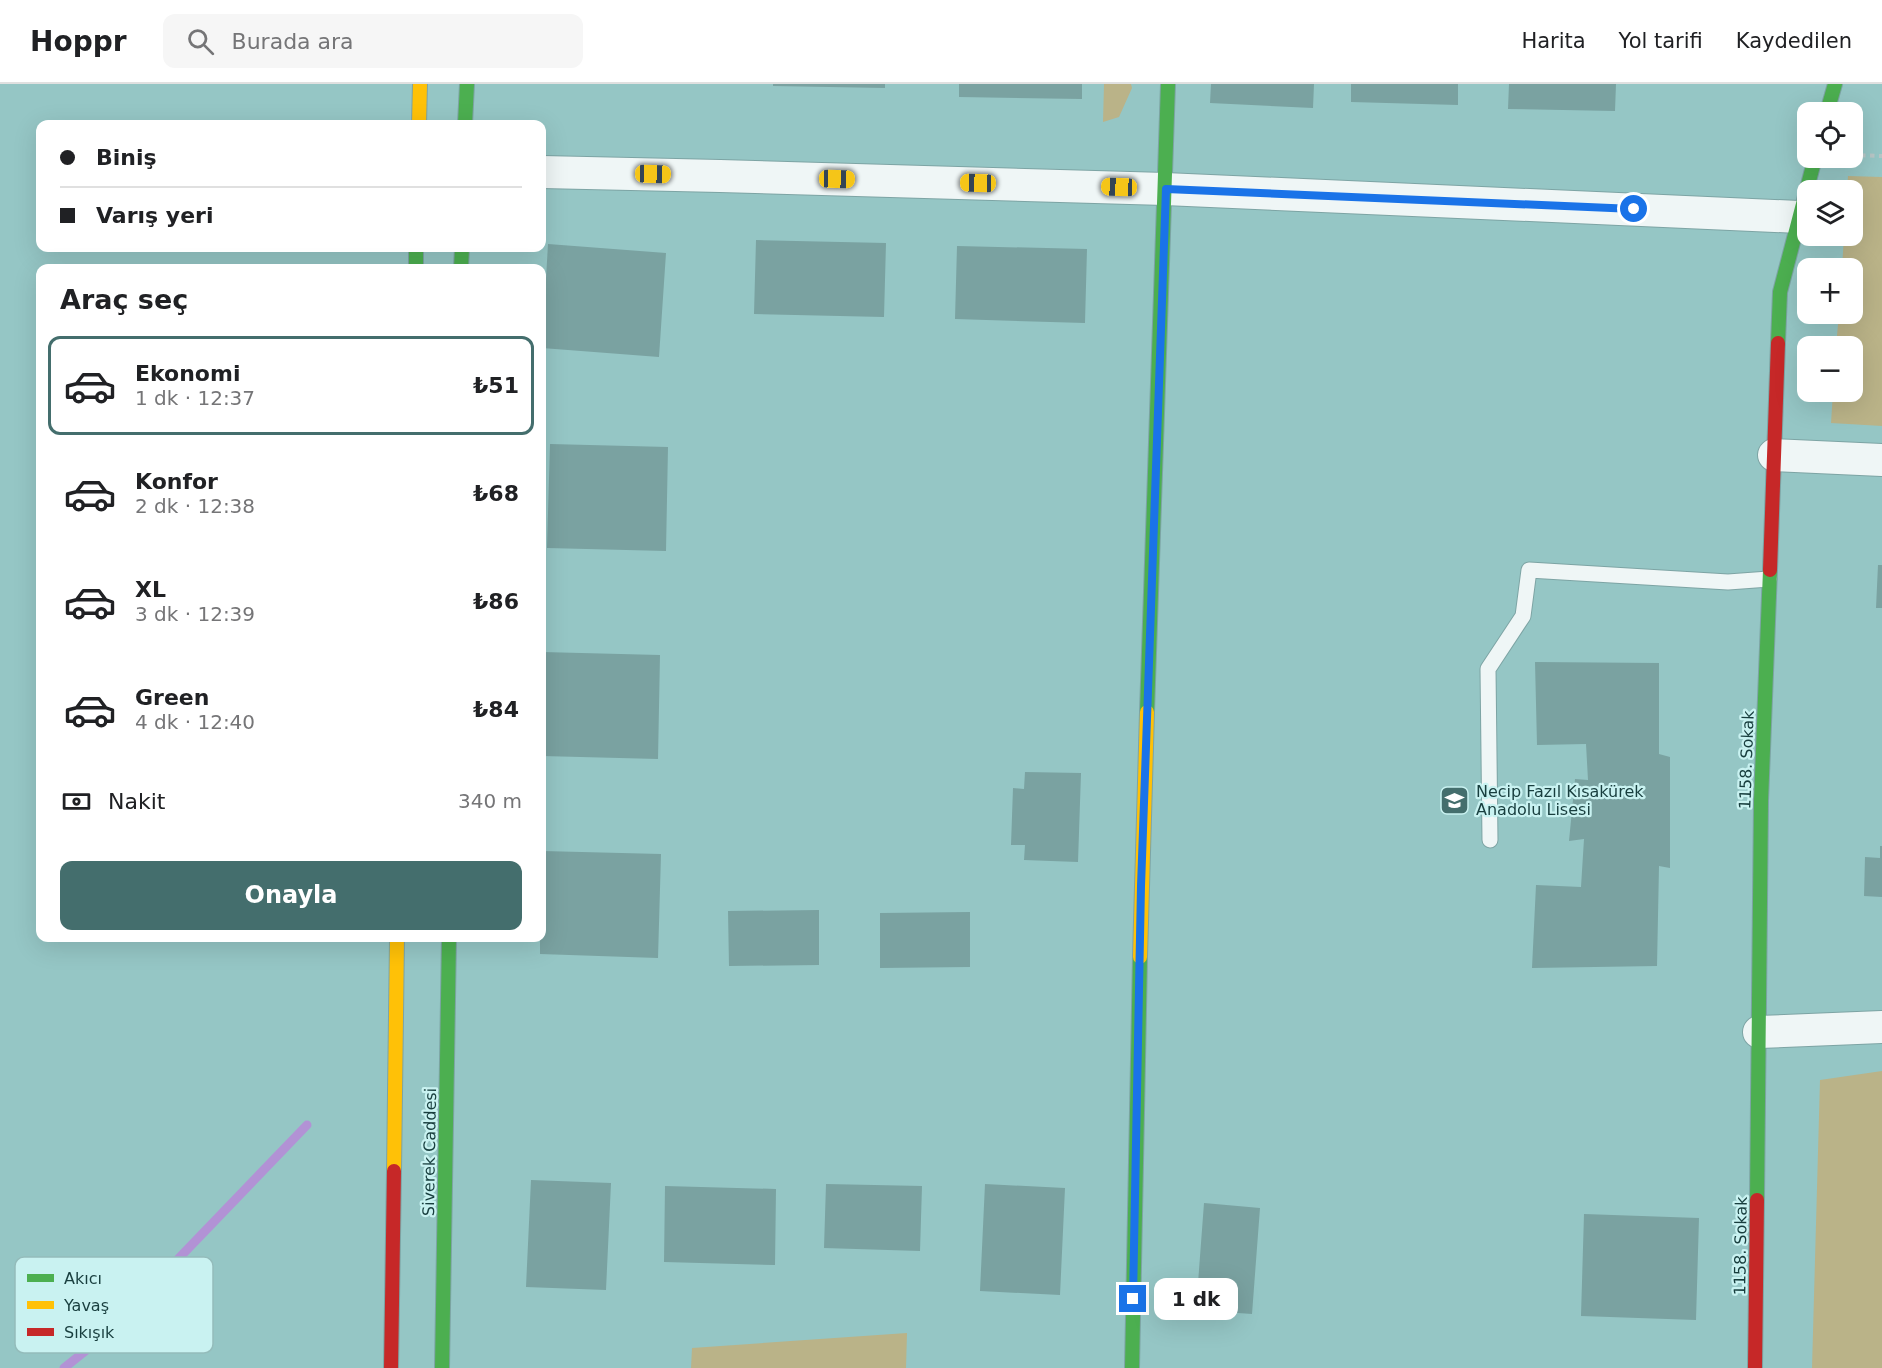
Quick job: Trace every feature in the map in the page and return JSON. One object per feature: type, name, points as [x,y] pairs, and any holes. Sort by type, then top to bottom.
[{"type":"street","points":[[419,120],[420,84]]},
{"type":"street","points":[[465,120],[466,84]]},
{"type":"street","points":[[1132,1368],[1141,874],[1168,84]]},
{"type":"street","points":[[1830,102],[1835,84]]},
{"type":"street","points":[[546,172],[1166,189],[1797,217]]},
{"type":"street","name":"1158. Sokak","points":[[1755,1368],[1761,801],[1779,292],[1797,224]]},
{"type":"street","points":[[1774,455],[1882,460]]},
{"type":"street","points":[[391,1368],[397,942]]},
{"type":"street","name":"Siverek Caddesi","points":[[442,1368],[449,942]]},
{"type":"street","points":[[1759,1032],[1882,1027]]},
{"type":"lane","points":[[1490,840],[1488,669],[1522,616],[1529,570],[1728,582],[1769,579]]},
{"type":"path","points":[[1863,155],[1882,156]]},
{"type":"shaded area","points":[[1104,84],[1131,84],[1132,88],[1119,117],[1103,122]]},
{"type":"shaded area","points":[[1848,176],[1882,177],[1882,426],[1831,423],[1832,402],[1863,402],[1863,336],[1837,336],[1838,324],[1863,324],[1863,258],[1843,258],[1843,246],[1863,246],[1863,180],[1848,180]]},
{"type":"shaded area","points":[[1882,1071],[1882,1368],[1812,1368],[1820,1080]]},
{"type":"shaded area","points":[[907,1333],[906,1368],[691,1368],[692,1348]]},
{"type":"building","points":[[773,84],[885,84],[885,88],[773,86]]},
{"type":"building","points":[[959,84],[1082,84],[1082,99],[959,97]]},
{"type":"building","points":[[1211,84],[1314,84],[1313,108],[1210,103]]},
{"type":"building","points":[[1351,84],[1458,84],[1458,105],[1351,102]]},
{"type":"building","points":[[1509,84],[1616,84],[1615,111],[1508,109]]},
{"type":"building","points":[[756,240],[886,243],[884,317],[754,314]]},
{"type":"building","points":[[548,244],[666,253],[659,357],[546,348]]},
{"type":"building","points":[[957,246],[1087,249],[1085,323],[955,319]]},
{"type":"building","points":[[550,444],[668,447],[666,551],[547,548]]},
{"type":"building","points":[[1878,565],[1882,565],[1882,608],[1876,608]]},
{"type":"building","points":[[546,652],[660,655],[658,759],[546,756]]},
{"type":"building","points":[[1535,662],[1659,663],[1659,754],[1670,757],[1670,868],[1659,866],[1657,966],[1532,968],[1536,885],[1581,887],[1584,839],[1569,841],[1575,779],[1588,780],[1586,744],[1537,745]]},
{"type":"building","points":[[1025,772],[1081,773],[1078,862],[1024,860],[1025,845],[1011,845],[1013,788],[1024,789]]},
{"type":"building","points":[[1880,846],[1882,846],[1882,897],[1864,896],[1865,857],[1880,858]]},
{"type":"building","points":[[546,851],[661,854],[658,958],[540,954],[540,942],[546,942]]},
{"type":"building","points":[[819,910],[819,965],[729,966],[728,911]]},
{"type":"building","points":[[970,912],[970,967],[880,968],[880,913]]},
{"type":"building","points":[[531,1180],[611,1183],[606,1290],[526,1287]]},
{"type":"building","points":[[826,1184],[922,1186],[920,1251],[824,1248]]},
{"type":"building","points":[[985,1184],[1065,1188],[1060,1295],[980,1291]]},
{"type":"building","points":[[665,1186],[776,1189],[775,1265],[664,1262]]},
{"type":"building","points":[[1204,1203],[1260,1208],[1252,1314],[1196,1310]]},
{"type":"building","points":[[1584,1214],[1699,1218],[1696,1320],[1581,1316]]},
{"type":"waterway","points":[[180,1257],[307,1125]]},
{"type":"waterway","points":[[64,1368],[83,1353]]},
{"type":"traffic: fast","points":[[465,120],[467,84]]},
{"type":"traffic: fast","points":[[1147,712],[1168,84]]},
{"type":"traffic: fast","points":[[1830,102],[1835,84]]},
{"type":"traffic: fast","points":[[1778,343],[1780,292],[1812,168]]},
{"type":"traffic: fast","points":[[416,252],[416,264]]},
{"type":"traffic: fast","points":[[461,264],[462,252]]},
{"type":"traffic: fast","points":[[1757,1200],[1761,801],[1770,570]]},
{"type":"traffic: fast","points":[[442,1368],[449,942]]},
{"type":"traffic: fast","points":[[1132,1368],[1140,957]]},
{"type":"traffic: slow","points":[[419,120],[420,84]]},
{"type":"traffic: slow","points":[[1140,957],[1147,712]]},
{"type":"traffic: slow","points":[[394,1171],[397,942]]},
{"type":"traffic: jam","points":[[1770,570],[1778,343]]},
{"type":"traffic: jam","points":[[391,1368],[394,1171]]},
{"type":"traffic: jam","points":[[1755,1368],[1757,1200]]},
{"type":"place","name":"Necip Fazıl Kısakürek Anadolu Lisesi","points":[[1455,800]]},
{"type":"route","points":[[1133,1299],[1141,886],[1166,189],[1634,209]]}]
